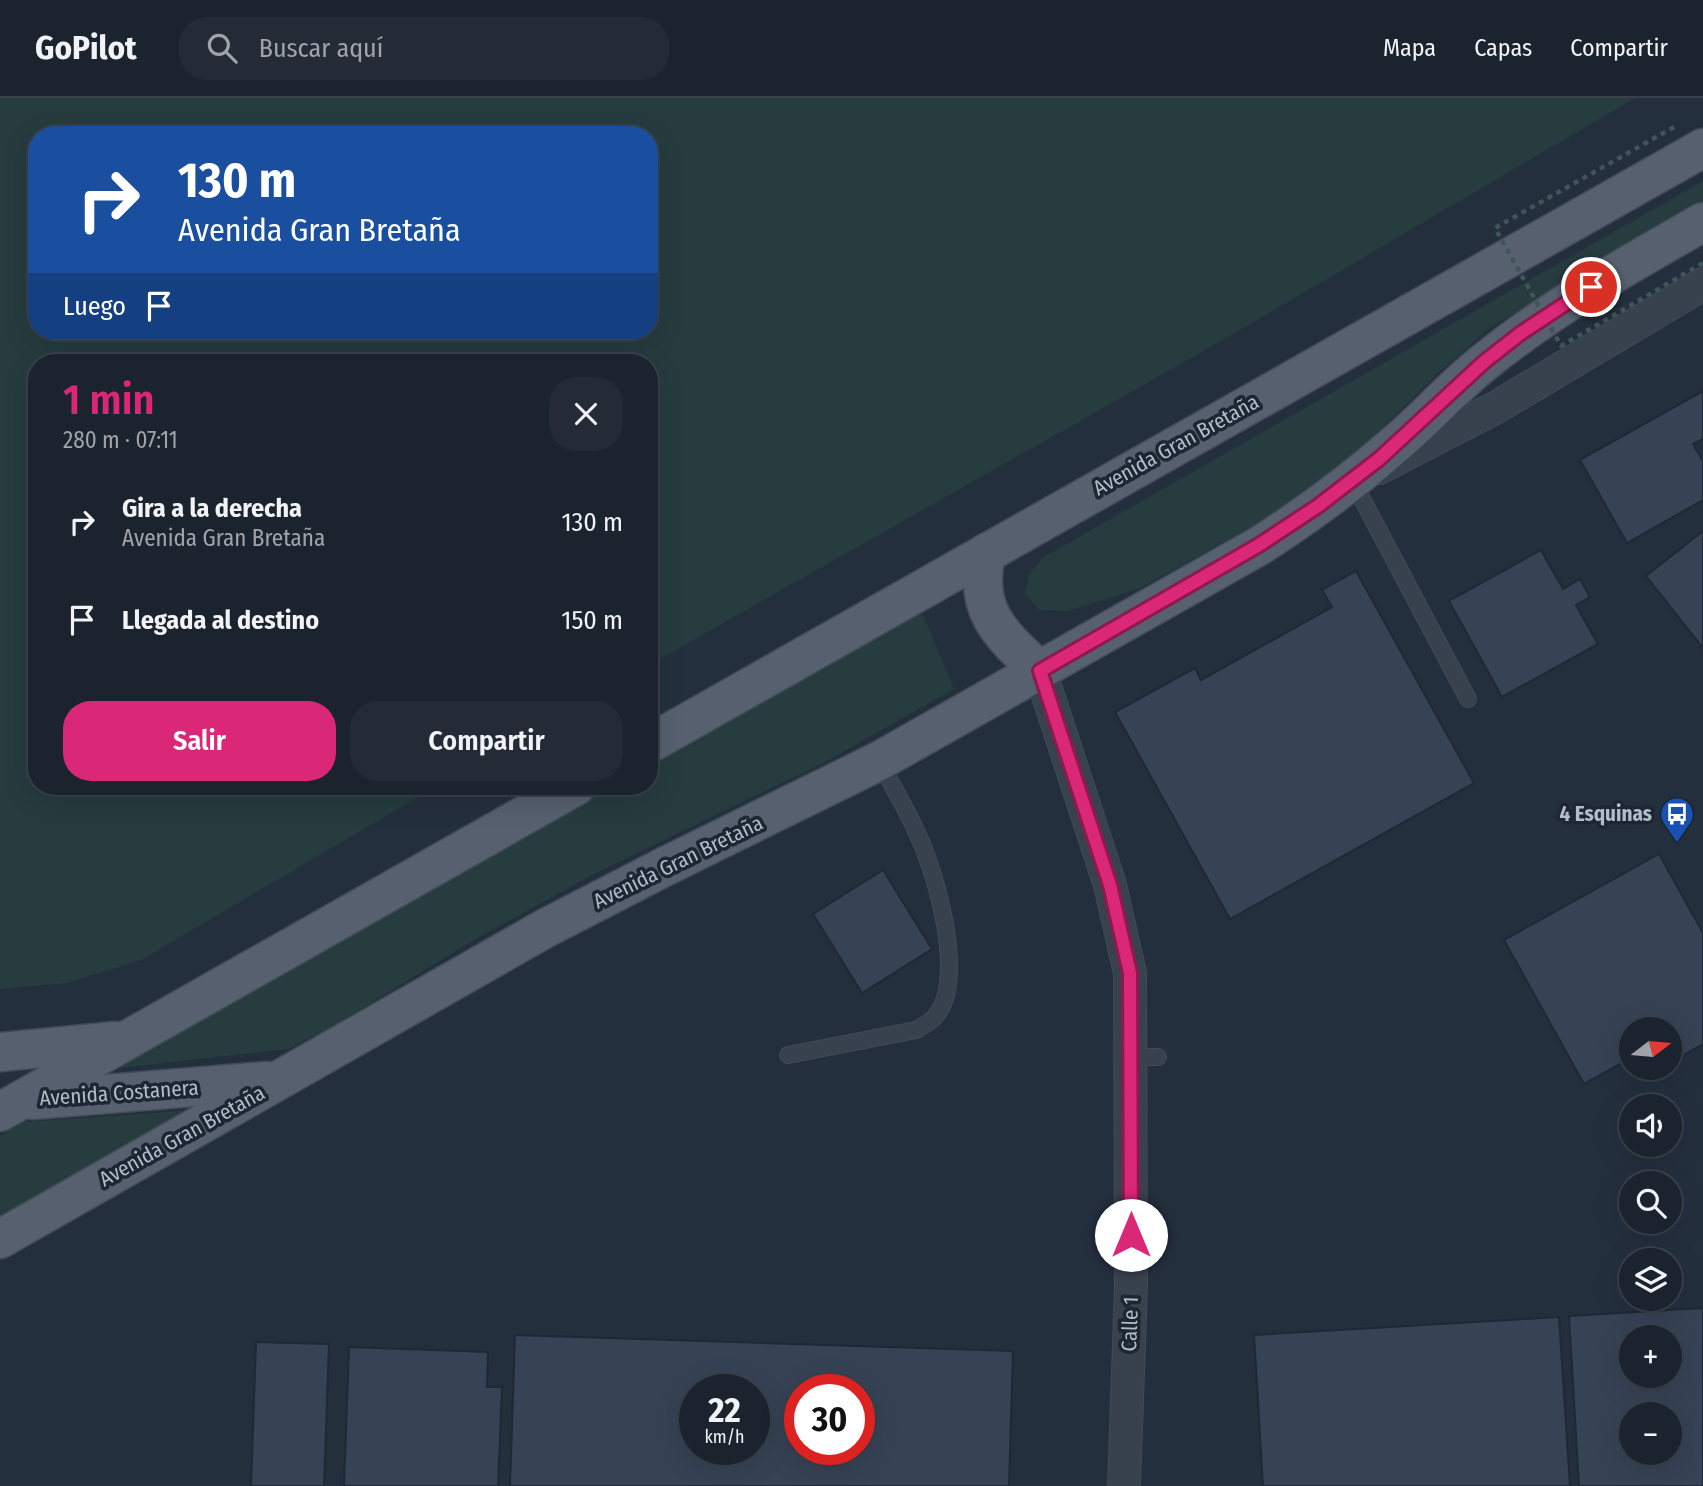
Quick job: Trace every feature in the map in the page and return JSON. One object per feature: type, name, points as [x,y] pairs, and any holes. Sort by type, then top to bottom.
[{"type":"main road","name":"Avenida Gran Bretaña","points":[[658,739],[986,553],[1689,137]]},
{"type":"main road","name":"Avenida Gran Bretaña","points":[[0,1239],[544,929],[879,761],[1259,545],[1352,480],[1404,437],[1448,393],[1521,333],[1591,287],[1703,222]]},
{"type":"main road","points":[[986,553],[982,587],[992,621],[1003,637],[1040,671]]},
{"type":"main road","points":[[7,1105],[131,1039],[560,795]]},
{"type":"main road","points":[[0,1052],[131,1039]]},
{"type":"main road","name":"Avenida Costanera","points":[[7,1105],[280,1080]]},
{"type":"street","name":"Avenida Gran Bretaña","points":[[1352,480],[1412,453],[1484,414],[1703,284]]},
{"type":"street","name":"Calle 1","points":[[1040,671],[1110,885],[1130,973],[1144,1057],[1131,1286],[1124,1486]]},
{"type":"lane","points":[[1352,480],[1468,699]]},
{"type":"lane","points":[[788,1055],[916,1030],[934,1019],[944,1002],[950,967],[945,920],[918,835],[879,761]]},
{"type":"path","points":[[1689,137],[1495,228],[1561,346],[1703,263]]},
{"type":"green space","points":[[0,98],[1635,98],[1230,336],[658,660],[658,354],[28,354],[28,795],[422,795],[141,960],[67,983],[0,989]]},
{"type":"green space","points":[[1703,181],[1703,203],[1491,327],[1438,373],[1328,482],[1283,510],[1140,588],[1068,611],[1040,610],[1025,594],[1029,575],[1042,558]]},
{"type":"green space","points":[[920,607],[954,689],[825,762],[590,876],[472,941],[337,1024],[288,1049],[110,1069],[588,795],[658,795],[658,755]]},
{"type":"green space","points":[[196,1110],[0,1218],[0,1136],[24,1122]]},
{"type":"building","points":[[1703,391],[1703,439],[1693,444],[1703,461],[1703,500],[1627,543],[1580,460]]},
{"type":"building","points":[[1703,531],[1703,648],[1646,576]]},
{"type":"building","points":[[1541,550],[1563,589],[1580,579],[1590,597],[1576,605],[1598,644],[1502,697],[1449,601]]},
{"type":"building","points":[[1356,571],[1474,783],[1230,919],[1115,712],[1195,668],[1201,680],[1332,607],[1322,590]]},
{"type":"building","points":[[1659,854],[1703,933],[1703,1044],[1682,1056],[1682,1017],[1619,1017],[1619,1065],[1584,1084],[1504,940]]},
{"type":"building","points":[[883,870],[932,949],[862,993],[813,914]]},
{"type":"building","points":[[1703,1308],[1703,1486],[1579,1486],[1569,1316]]},
{"type":"building","points":[[1559,1317],[1570,1486],[1263,1486],[1254,1335]]},
{"type":"building","points":[[515,1335],[1013,1351],[1009,1486],[510,1486]]},
{"type":"building","points":[[256,1342],[329,1344],[324,1486],[251,1486]]},
{"type":"building","points":[[349,1347],[488,1352],[487,1387],[502,1387],[498,1486],[344,1486]]},
{"type":"place","name":"4 Esquinas","points":[[1677,844]]},
{"type":"route","points":[[1131,1235],[1130,973],[1110,885],[1040,671],[1259,545],[1318,506],[1379,459],[1484,362],[1521,333],[1591,287]]}]
